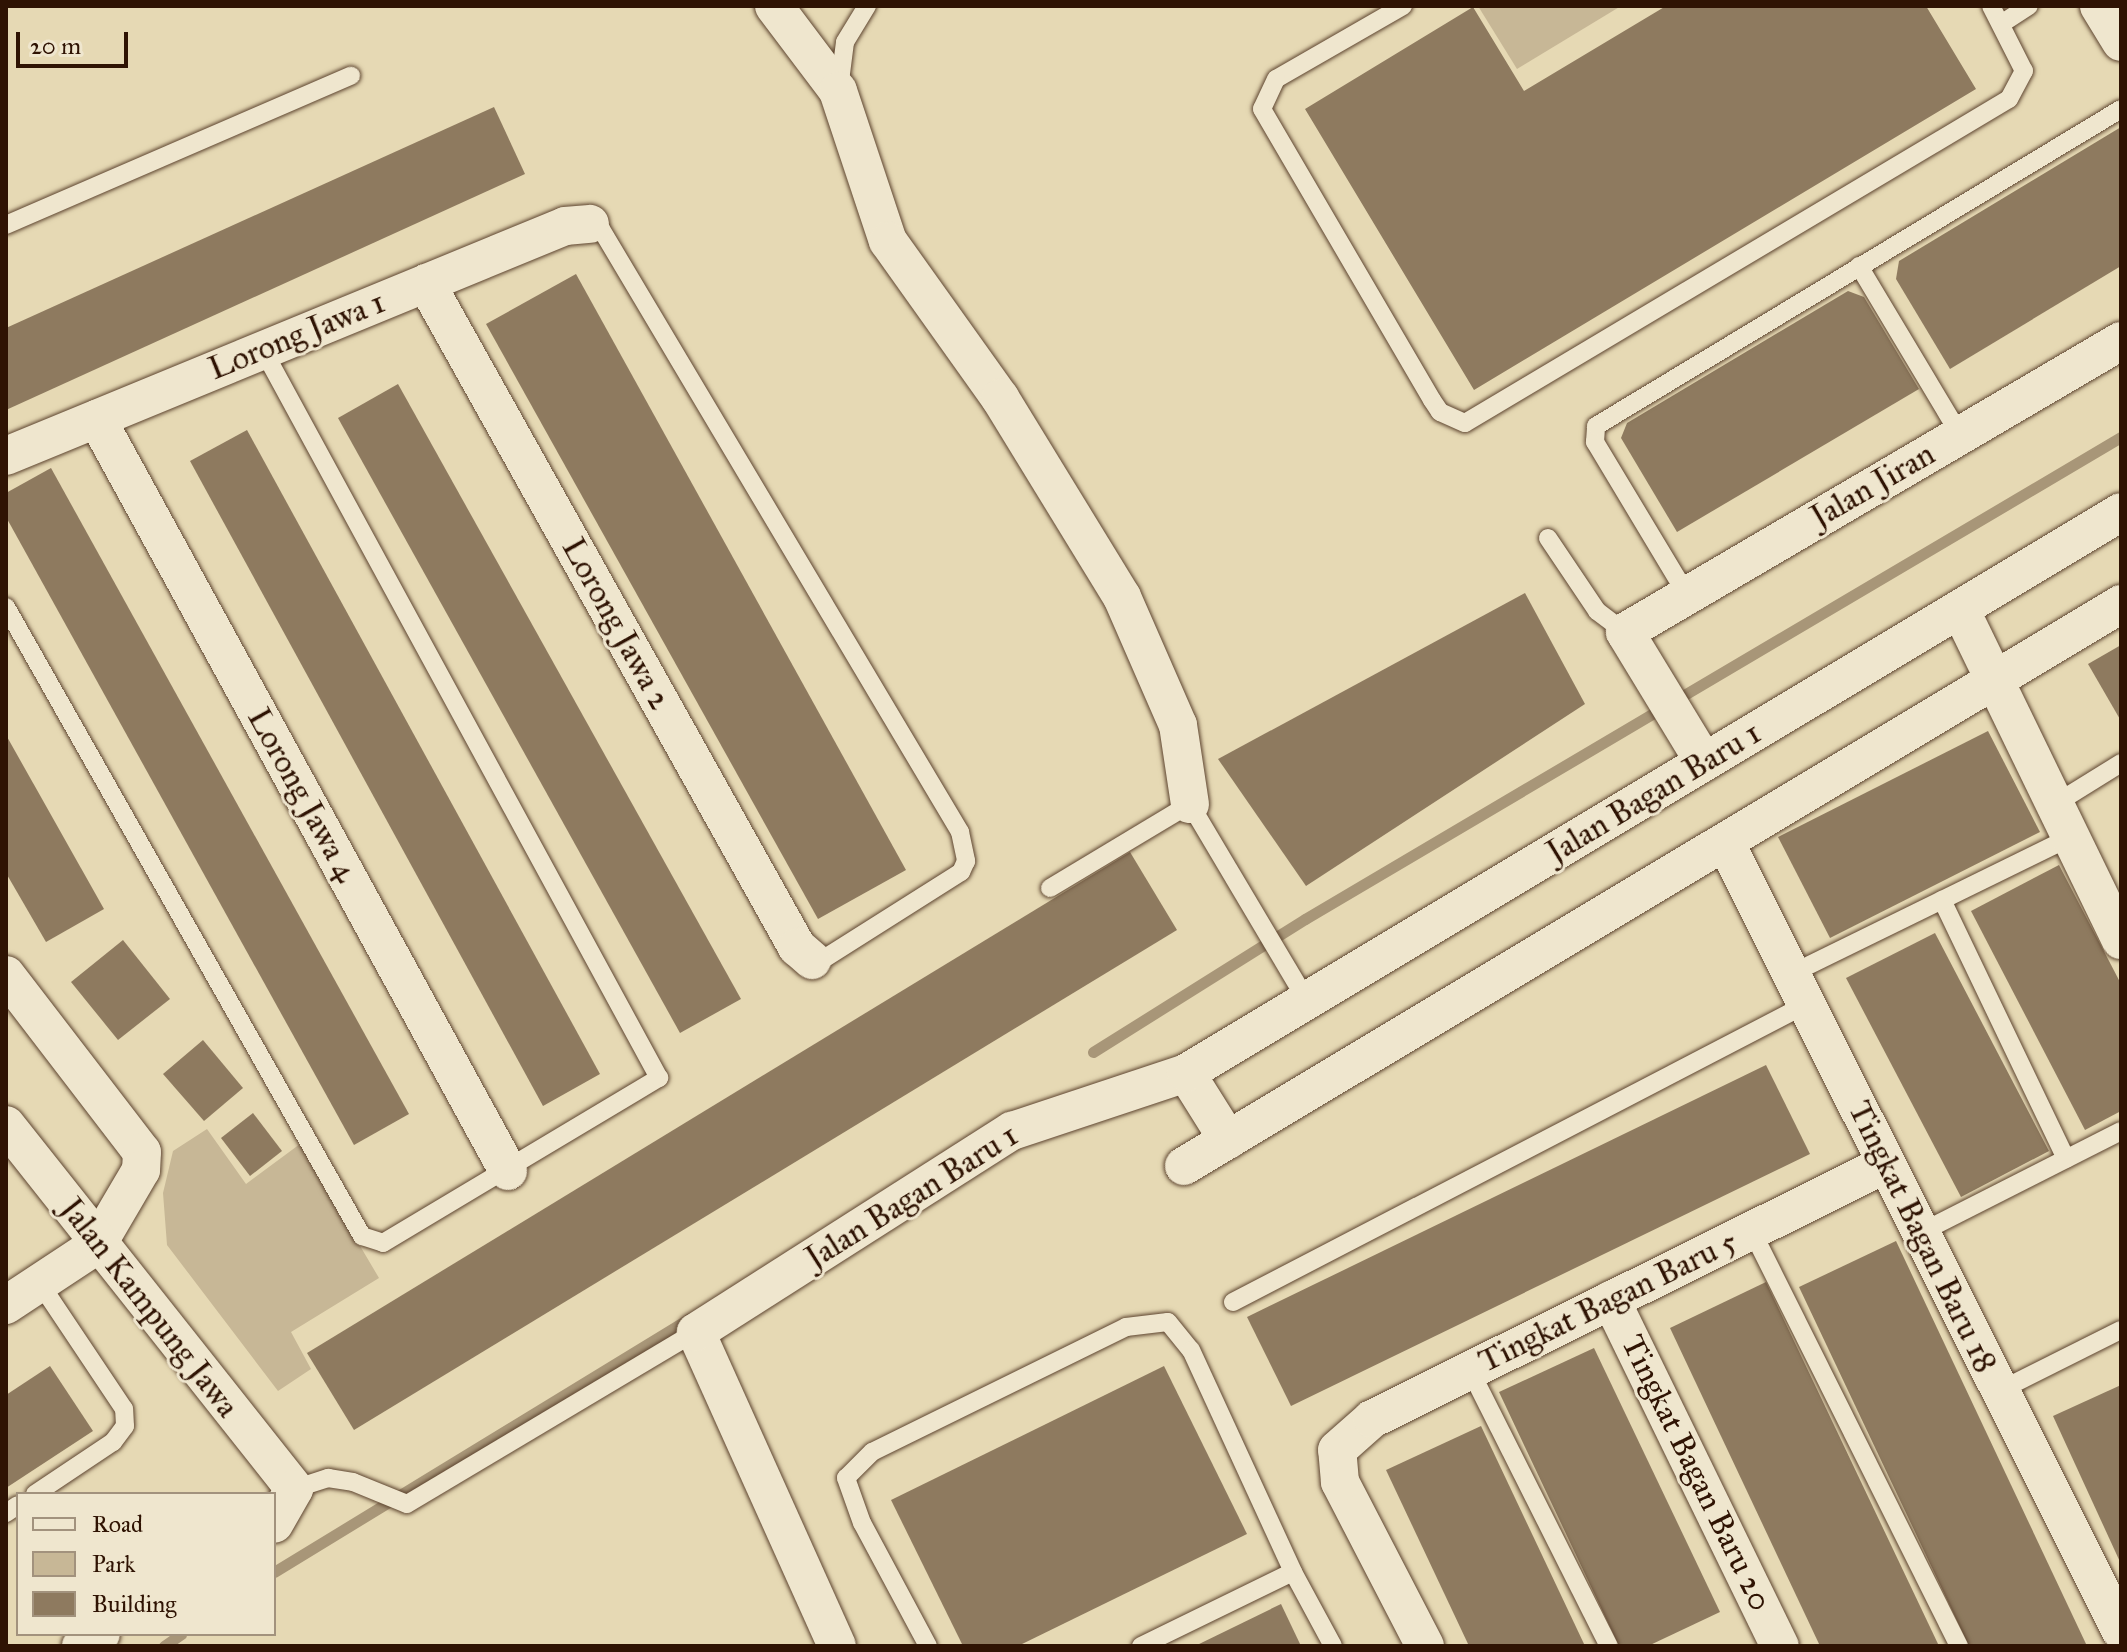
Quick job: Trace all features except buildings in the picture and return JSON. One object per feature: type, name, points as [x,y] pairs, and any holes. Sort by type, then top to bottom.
[{"type":"street","points":[[774,6],[838,91],[888,241],[1000,398],[1122,597],[1178,725],[1190,804]]},
{"type":"street","points":[[2099,6],[2121,42]]},
{"type":"street","name":"Lorong Jawa 1","points":[[6,456],[565,226],[590,224]]},
{"type":"street","name":"Lorong Jawa 2","points":[[426,283],[797,947],[812,960]]},
{"type":"street","name":"Jalan Jiran","points":[[1625,632],[2121,341]]},
{"type":"street","name":"Lorong Jawa 4","points":[[97,419],[508,1171]]},
{"type":"street","name":"Jalan Bagan Baru 1","points":[[696,1332],[1012,1131],[1186,1073],[2121,512]]},
{"type":"street","points":[[1184,1166],[2121,604]]},
{"type":"street","points":[[1960,609],[2118,927]]},
{"type":"street","points":[[1625,632],[1704,762]]},
{"type":"street","name":"Tingkat Bagan Baru 18","points":[[1725,842],[2121,1631]]},
{"type":"street","points":[[6,975],[142,1152],[141,1170],[97,1245],[6,1305]]},
{"type":"street","points":[[1186,1073],[1228,1140]]},
{"type":"street","name":"Jalan Kampung Jawa","points":[[6,1125],[97,1245],[294,1489]]},
{"type":"street","name":"Tingkat Bagan Baru 5","points":[[1425,1646],[1340,1482],[1337,1450],[1372,1419],[1886,1164]]},
{"type":"street","name":"Tingkat Bagan Baru 20","points":[[1611,1300],[1780,1646]]},
{"type":"street","points":[[696,1332],[837,1646]]},
{"type":"street","points":[[276,1520],[294,1489]]},
{"type":"lane","points":[[838,91],[845,42],[867,6]]},
{"type":"lane","points":[[1403,6],[1276,79],[1262,109],[1432,400],[1440,412],[1465,423],[2009,99],[2024,71],[1991,6]]},
{"type":"lane","points":[[2001,24],[2029,6]]},
{"type":"lane","points":[[800,40],[845,42]]},
{"type":"lane","points":[[6,225],[351,76]]},
{"type":"lane","points":[[1687,595],[1593,430],[1600,421],[2121,109]]},
{"type":"lane","points":[[590,224],[601,229],[960,832],[966,861],[961,872],[825,958],[812,960]]},
{"type":"lane","points":[[1859,266],[1960,435]]},
{"type":"lane","points":[[6,607],[362,1236],[383,1243],[659,1078],[263,350]]},
{"type":"lane","points":[[1548,538],[1597,611],[1625,632]]},
{"type":"lane","points":[[1233,1302],[1800,988],[2063,821],[2121,763]]},
{"type":"lane","points":[[1050,888],[1190,804],[1307,1001]]},
{"type":"lane","points":[[1942,900],[2066,1159]]},
{"type":"lane","points":[[1920,1233],[2121,1131]]},
{"type":"lane","points":[[1752,1231],[1959,1646]]},
{"type":"lane","points":[[38,1492],[113,1442],[125,1426],[124,1409],[39,1282]]},
{"type":"lane","points":[[928,1646],[862,1523],[846,1478],[872,1452],[1126,1327],[1168,1322],[1191,1350],[1293,1572],[1333,1646]]},
{"type":"lane","points":[[1999,1391],[2121,1330]]},
{"type":"lane","points":[[294,1489],[328,1478],[374,1489],[407,1504],[696,1332]]},
{"type":"lane","points":[[1470,1370],[1609,1646]]},
{"type":"lane","points":[[1141,1646],[1293,1572]]},
{"type":"green space","points":[[1478,6],[1621,6],[1517,69]]},
{"type":"green space","points":[[207,1129],[246,1184],[300,1144],[379,1278],[291,1332],[311,1369],[278,1391],[167,1245],[163,1193],[173,1151]]},
{"type":"waterway","points":[[1093,1052],[1305,919],[2121,437]]},
{"type":"waterway","points":[[276,1571],[690,1318]]},
{"type":"waterway","points":[[164,1646],[178,1636]]}]
